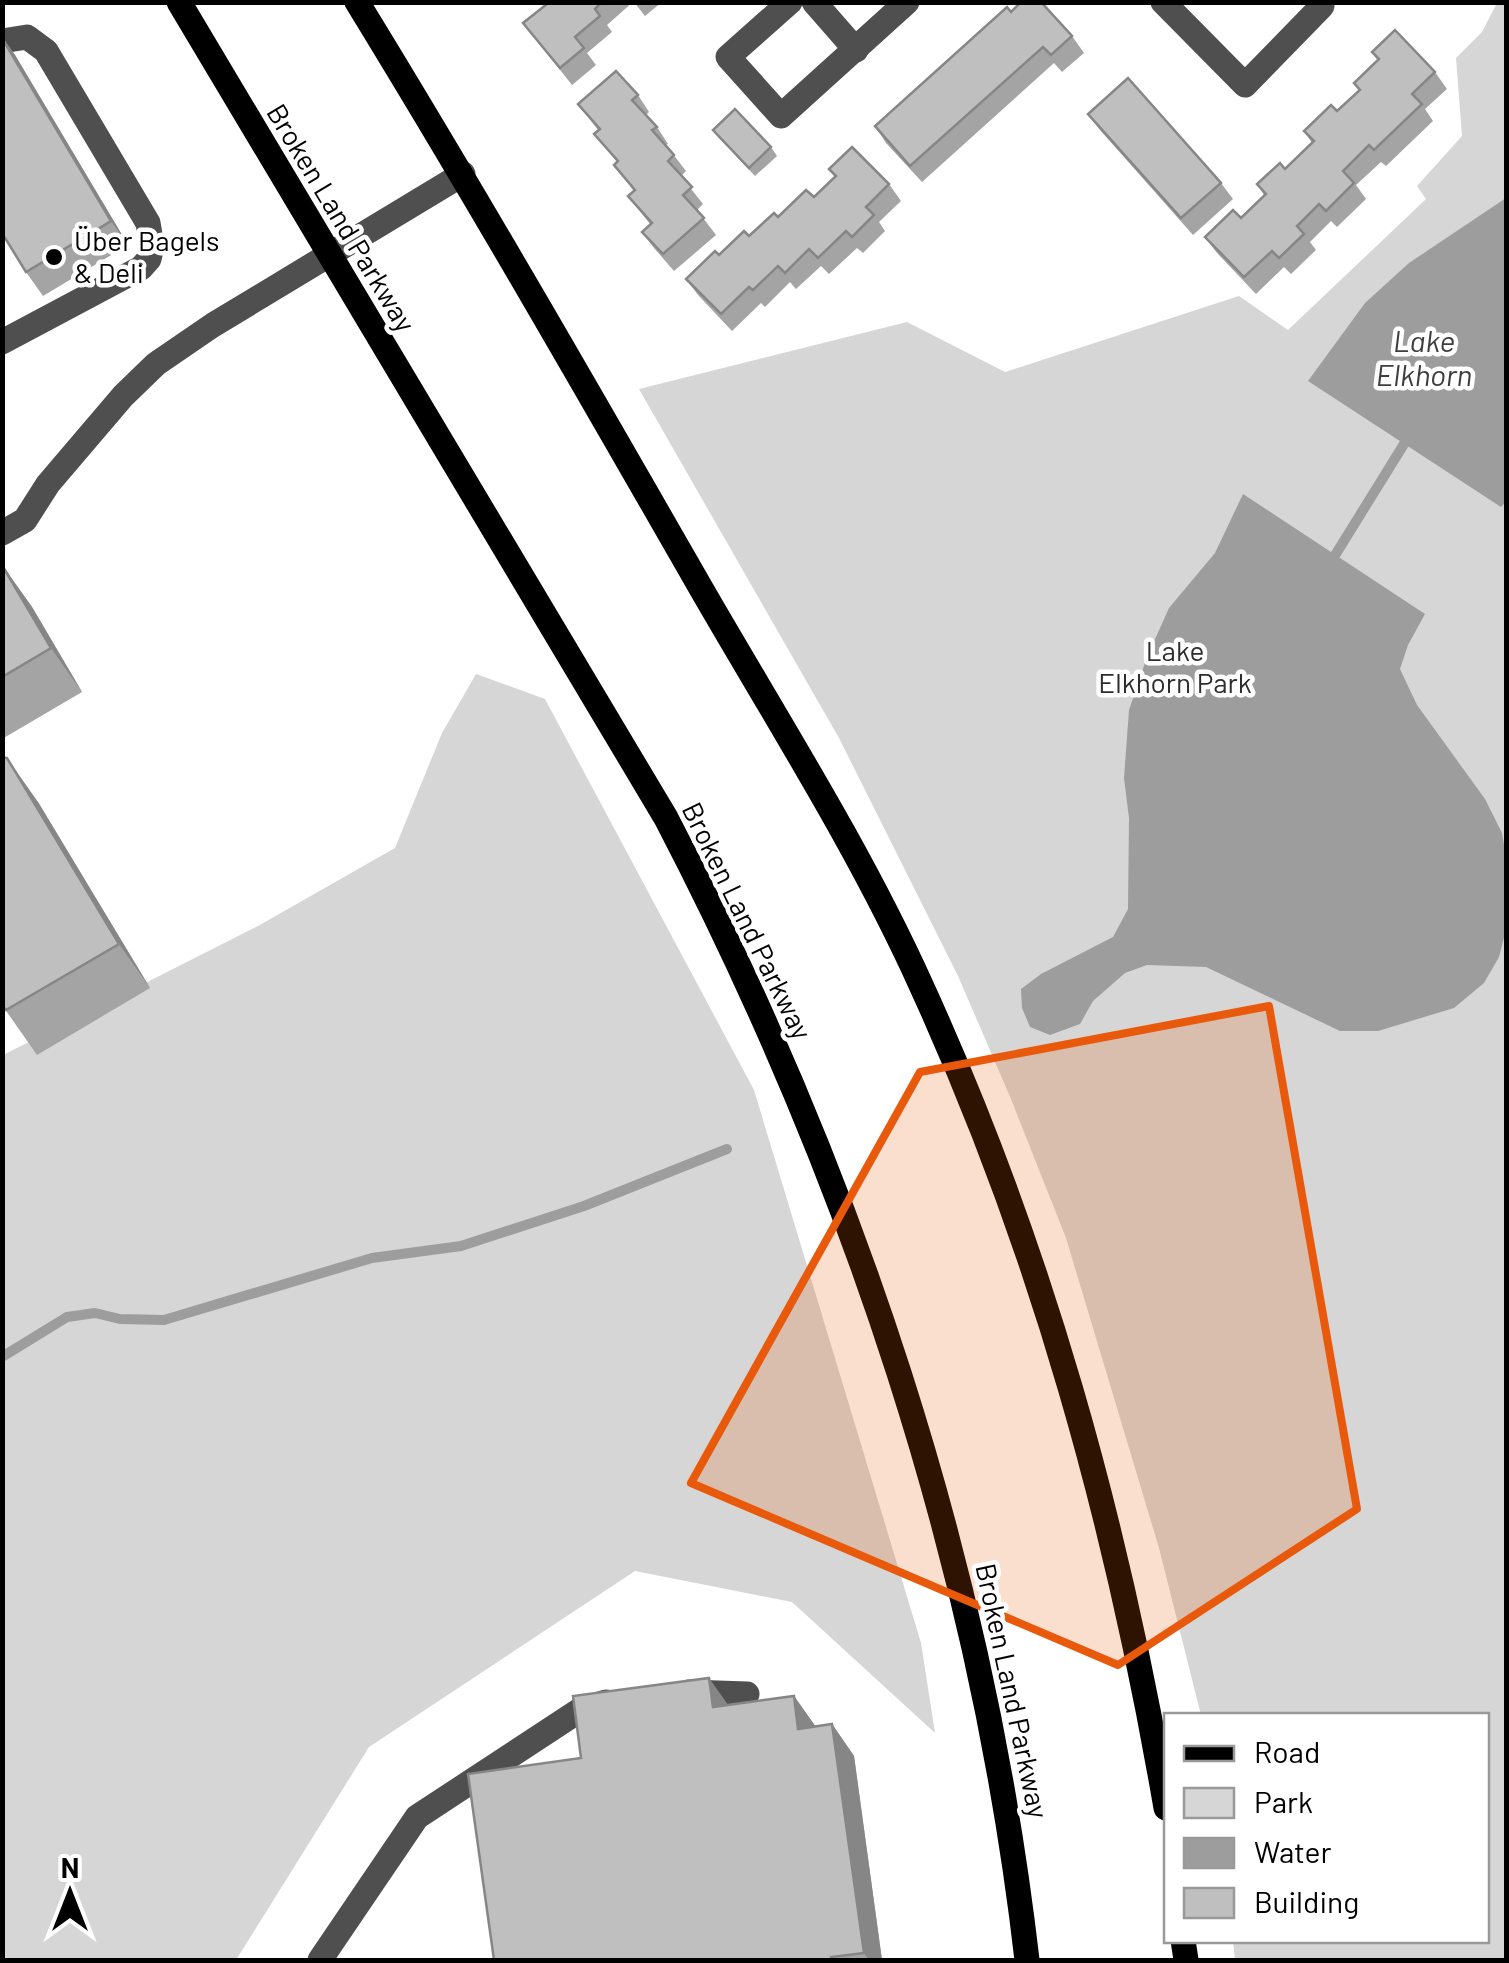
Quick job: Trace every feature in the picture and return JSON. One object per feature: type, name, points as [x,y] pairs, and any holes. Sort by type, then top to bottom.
[{"type":"main road","name":"Broken Land Parkway","points":[[180,2],[328,257],[666,818],[768,1027],[877,1304],[922,1443],[960,1581],[990,1714],[1014,1848],[1027,1960]]},
{"type":"main road","points":[[356,2],[463,174],[863,872],[920,982],[1024,1242],[1080,1415],[1119,1563],[1164,1798]]},
{"type":"street","points":[[790,2],[728,58],[781,116],[907,2]]},
{"type":"street","points":[[814,2],[856,50]]},
{"type":"street","points":[[1163,2],[1245,85],[1322,6],[1320,2]]},
{"type":"street","points":[[2,40],[27,37],[46,51],[148,222],[152,246],[142,268],[2,342]]},
{"type":"street","points":[[2,533],[25,520],[60,470],[156,364],[463,174]]},
{"type":"street","points":[[661,1691],[747,1694]]},
{"type":"street","points":[[320,1960],[416,1817],[580,1710],[628,1696]]},
{"type":"highlighted area","points":[[1269,1006],[1357,1509],[1118,1665],[691,1483],[920,1072]]},
{"type":"green space","name":"Lake Elkhorn Park","points":[[1497,3],[1506,3],[1506,1960],[1235,1960],[1233,1943],[1489,1943],[1489,1713],[1200,1713],[1159,1548],[1066,1238],[1011,1099],[958,976],[839,738],[639,389],[907,322],[1005,372],[1239,296],[1288,330],[1426,199],[1417,186],[1462,136],[1456,58],[1482,32]]},
{"type":"green space","points":[[476,674],[545,699],[754,1090],[921,1643],[935,1733],[792,1602],[635,1571],[369,1747],[236,1960],[3,1960],[3,1055],[258,926],[395,848],[442,733]]},
{"type":"water","name":"Lake Elkhorn","points":[[1506,198],[1506,502],[1501,507],[1308,381],[1365,303],[1409,263]]},
{"type":"water","points":[[1243,494],[1425,614],[1400,669],[1417,705],[1485,799],[1502,833],[1506,857],[1506,930],[1499,957],[1484,983],[1454,1008],[1378,1031],[1340,1031],[1206,967],[1147,965],[1125,973],[1093,1001],[1080,1024],[1050,1035],[1030,1027],[1022,1008],[1021,989],[1041,974],[1113,937],[1128,909],[1129,818],[1124,778],[1129,710],[1169,608],[1215,553]]},
{"type":"building","points":[[546,2],[602,2],[595,9],[600,16],[575,37],[584,48],[560,68],[523,23]]},
{"type":"building","points":[[1021,2],[1041,2],[1072,36],[1051,55],[1043,47],[910,166],[875,126],[1007,7],[1011,12]]},
{"type":"building","points":[[1395,30],[1435,72],[1412,94],[1422,104],[1374,150],[1369,145],[1343,171],[1354,183],[1326,211],[1319,204],[1297,226],[1304,234],[1279,258],[1272,251],[1244,277],[1205,237],[1233,210],[1241,218],[1266,194],[1257,184],[1280,163],[1285,169],[1314,141],[1304,131],[1331,105],[1337,111],[1360,90],[1354,83],[1379,59],[1372,52]]},
{"type":"building","points":[[2,38],[111,221],[26,272],[2,233]]},
{"type":"building","points":[[616,71],[638,95],[632,100],[657,127],[652,130],[674,155],[668,161],[692,187],[683,195],[704,218],[663,254],[642,232],[652,223],[628,196],[635,190],[614,165],[618,161],[594,134],[600,129],[578,104]]},
{"type":"building","points":[[1128,78],[1221,183],[1181,218],[1088,114]]},
{"type":"building","points":[[735,109],[771,147],[749,168],[713,130]]},
{"type":"building","points":[[852,147],[889,184],[866,207],[874,215],[852,237],[846,231],[818,258],[809,249],[785,273],[778,266],[721,314],[686,279],[715,251],[719,255],[744,231],[749,236],[774,213],[778,217],[806,190],[814,197],[836,176],[829,169]]},
{"type":"building","points":[[2,565],[51,648],[2,677]]},
{"type":"building","points":[[2,757],[7,758],[119,944],[6,1010],[2,1005]]},
{"type":"building","points":[[709,1678],[713,1707],[794,1696],[798,1729],[832,1724],[864,1953],[831,1960],[494,1960],[468,1774],[581,1758],[573,1696]]},
{"type":"waterway","points":[[1329,565],[1412,437]]},
{"type":"waterway","points":[[2,1357],[67,1317],[95,1313],[120,1319],[164,1320],[372,1258],[461,1246],[584,1206],[727,1149]]},
{"type":"place","name":"Über Bagels & Deli","points":[[54,257]]}]
